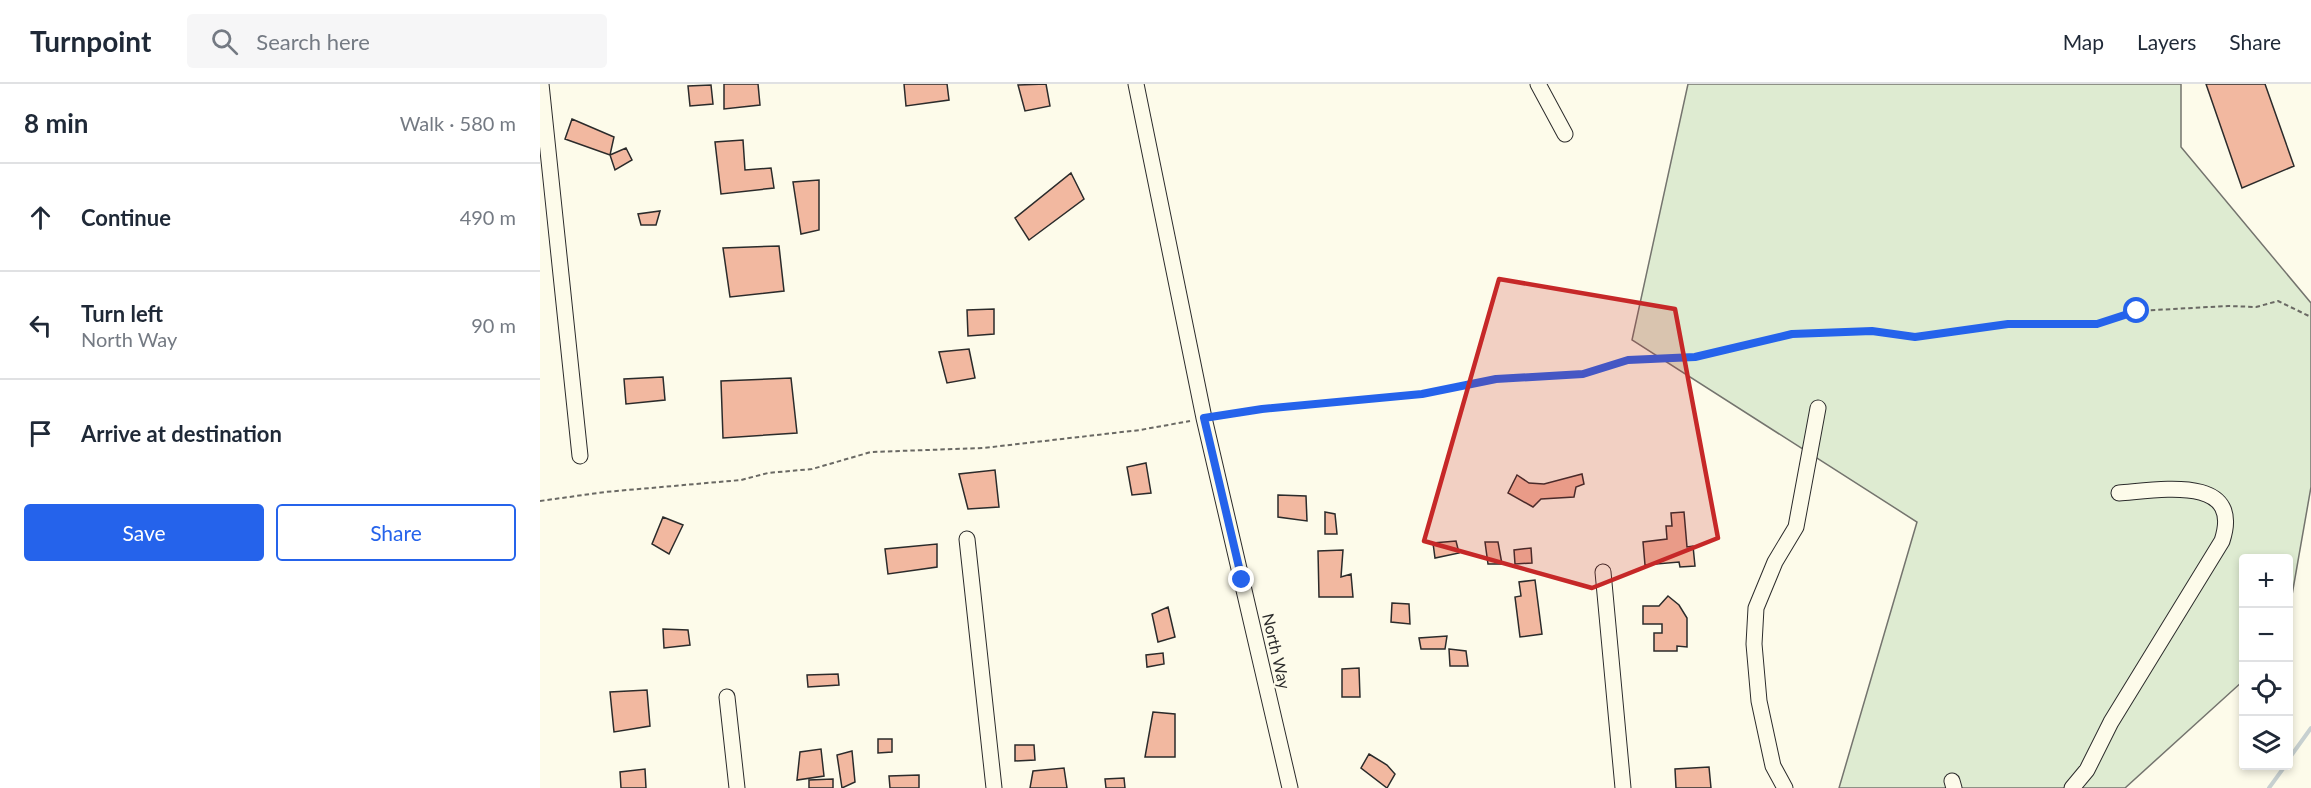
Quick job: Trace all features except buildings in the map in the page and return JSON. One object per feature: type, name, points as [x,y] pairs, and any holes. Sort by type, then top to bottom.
[{"type":"street","points":[[541,84],[580,456]]},
{"type":"street","name":"North Way","points":[[1136,84],[1204,418],[1290,788]]},
{"type":"street","points":[[1538,84],[1565,134]]},
{"type":"street","points":[[1785,788],[1773,766],[1759,701],[1754,645],[1756,608],[1775,562],[1796,527],[1818,408]]},
{"type":"street","points":[[2072,788],[2087,770],[2111,722],[2222,541],[2227,528],[2224,506],[2216,499],[2194,490],[2120,493]]},
{"type":"street","points":[[967,539],[994,788]]},
{"type":"street","points":[[1603,572],[1623,788]]},
{"type":"street","points":[[728,697],[737,788]]},
{"type":"path","points":[[540,501],[605,492],[741,480],[768,473],[812,469],[871,452],[983,448],[1140,430],[1262,409],[1422,394],[1496,379],[1583,374],[1628,360],[1695,357],[1792,334],[1872,331],[1915,337],[2008,324],[2097,324],[2137,311],[2228,306],[2256,307],[2278,301],[2311,317]]},
{"type":"highlighted area","points":[[1499,279],[1675,309],[1718,538],[1592,588],[1424,541]]},
{"type":"green space","points":[[1688,84],[2181,84],[2181,147],[2311,303],[2311,487],[2293,589],[2293,554],[2239,554],[2239,685],[2125,788],[1839,788],[1917,522],[1632,340]]},
{"type":"waterway","points":[[2293,753],[2311,728]]},
{"type":"waterway","points":[[2269,788],[2282,770]]},
{"type":"route","points":[[1242,580],[1204,418],[1262,409],[1422,394],[1496,379],[1583,374],[1628,360],[1695,357],[1792,334],[1872,331],[1915,337],[2008,324],[2097,324],[2137,311]]}]
